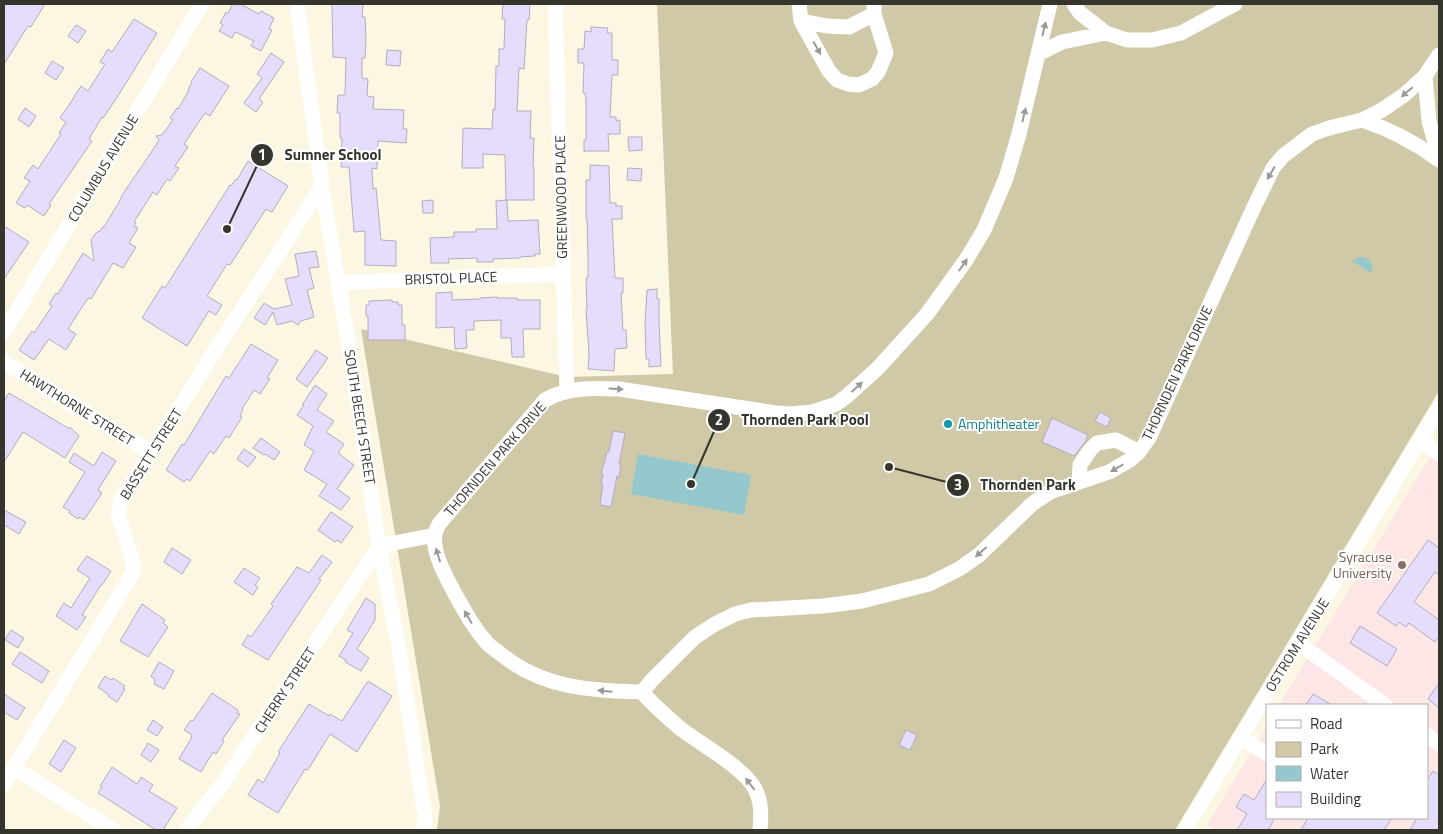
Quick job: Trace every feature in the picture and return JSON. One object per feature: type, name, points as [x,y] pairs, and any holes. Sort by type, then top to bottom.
[{"type":"street","name":"COLUMBUS AVENUE","points":[[4,332],[202,4]]},
{"type":"street","name":"SOUTH BEECH STREET","points":[[297,4],[322,186],[379,546],[404,677],[425,817],[424,830]]},
{"type":"street","name":"GREENWOOD PLACE","points":[[555,4],[567,391]]},
{"type":"street","points":[[799,4],[802,22],[829,71],[837,80],[858,85],[872,78],[878,72],[886,53],[874,9],[849,27],[802,22]]},
{"type":"street","name":"THORNDEN PARK DRIVE","points":[[435,535],[438,524],[545,400],[552,396],[567,391],[595,388],[619,389],[789,414],[812,412],[836,404],[847,396],[878,368],[927,314],[966,260],[984,230],[1006,178],[1019,134],[1050,4]]},
{"type":"street","points":[[1074,4],[1080,12],[1106,34],[1127,40],[1152,40],[1181,33],[1235,4]]},
{"type":"street","points":[[1038,54],[1062,42],[1106,34]]},
{"type":"street","name":"THORNDEN PARK DRIVE","points":[[642,692],[695,636],[735,614],[750,610],[862,602],[929,584],[959,569],[979,555],[1032,504],[1050,492],[1109,472],[1130,460],[1139,452],[1149,438],[1252,209],[1273,168],[1283,156],[1312,134],[1362,120],[1382,110],[1404,95],[1425,76],[1439,55]]},
{"type":"street","points":[[1425,76],[1429,121],[1439,159]]},
{"type":"street","points":[[1362,120],[1402,137],[1439,159]]},
{"type":"street","name":"BASSETT STREET","points":[[4,784],[133,572],[133,561],[118,515],[120,502],[322,186]]},
{"type":"street","name":"BRISTOL PLACE","points":[[338,283],[563,274]]},
{"type":"street","name":"HAWTHORNE STREET","points":[[4,362],[151,452]]},
{"type":"street","name":"OSTROM AVENUE","points":[[1184,830],[1439,408]]},
{"type":"street","points":[[1079,482],[1080,465],[1097,442],[1116,440],[1139,452]]},
{"type":"street","points":[[1420,440],[1439,454]]},
{"type":"street","points":[[379,546],[435,535],[434,545],[444,574],[471,622],[488,644],[511,662],[530,673],[564,685],[605,691],[642,692],[657,709],[738,769],[754,788],[761,811],[760,830]]},
{"type":"street","name":"CHERRY STREET","points":[[186,830],[224,782],[379,546]]},
{"type":"street","points":[[1298,643],[1375,703]]},
{"type":"street","points":[[1428,736],[1439,744]]},
{"type":"street","points":[[1240,737],[1266,753]]},
{"type":"street","points":[[14,768],[113,830]]},
{"type":"shaded area","name":"Syracuse University","points":[[1439,442],[1439,830],[1214,830],[1207,825],[1266,728],[1266,819],[1428,819],[1428,704],[1280,704]]},
{"type":"green space","points":[[657,4],[1439,4],[1439,391],[1175,830],[437,830],[440,806],[361,329],[567,377],[673,374]]},
{"type":"water","points":[[1360,257],[1366,258],[1372,264],[1371,273],[1352,261]]},
{"type":"water","points":[[638,454],[751,475],[744,515],[631,494]]},
{"type":"building","points":[[4,4],[45,4],[31,27],[28,26],[4,64]]},
{"type":"building","points":[[233,4],[240,4],[259,14],[261,11],[274,18],[269,29],[272,30],[261,51],[251,46],[254,41],[235,32],[232,38],[219,31],[223,25],[220,23]]},
{"type":"building","points":[[332,4],[363,4],[362,17],[365,17],[366,40],[365,58],[362,58],[362,78],[368,79],[367,96],[374,97],[373,109],[404,110],[403,129],[407,129],[406,143],[378,141],[377,169],[372,168],[373,189],[376,188],[381,240],[396,241],[396,266],[365,265],[365,231],[354,232],[349,167],[341,167],[342,138],[340,138],[340,113],[337,113],[338,95],[345,95],[346,58],[333,57]]},
{"type":"building","points":[[503,4],[530,4],[529,20],[527,20],[524,69],[519,68],[517,111],[531,111],[530,138],[534,138],[534,200],[506,200],[505,155],[483,154],[483,168],[462,168],[463,128],[492,129],[493,109],[495,110],[496,66],[499,66],[499,49],[504,49],[505,19],[502,19]]},
{"type":"building","points":[[134,19],[157,33],[116,99],[102,117],[89,139],[92,141],[49,204],[51,205],[44,216],[27,205],[25,208],[16,203],[30,181],[24,178],[33,165],[38,169],[61,134],[59,133],[66,122],[60,118],[81,86],[88,91],[105,64],[100,62],[108,49],[112,52]]},
{"type":"building","points":[[76,25],[86,31],[78,43],[68,36]]},
{"type":"building","points":[[591,27],[608,28],[607,33],[612,33],[612,60],[618,60],[618,75],[612,75],[610,117],[616,117],[616,121],[620,120],[620,134],[608,134],[609,151],[584,151],[584,140],[586,140],[586,99],[585,93],[583,93],[584,63],[578,63],[578,49],[584,49],[585,31],[591,32]]},
{"type":"building","points":[[387,50],[401,51],[400,66],[386,65]]},
{"type":"building","points":[[271,53],[284,62],[259,99],[263,102],[256,112],[244,103],[262,78],[257,74]]},
{"type":"building","points":[[52,61],[64,68],[56,80],[45,73]]},
{"type":"building","points":[[200,68],[229,86],[210,116],[205,113],[184,144],[188,147],[175,166],[179,168],[170,181],[167,179],[157,195],[153,192],[134,222],[136,223],[134,226],[138,228],[129,243],[136,247],[123,268],[113,263],[91,299],[88,298],[68,329],[76,334],[66,350],[49,339],[34,360],[19,350],[32,331],[34,333],[52,306],[49,304],[56,293],[58,294],[83,253],[94,261],[91,240],[104,227],[121,197],[156,145],[159,140],[156,136],[162,135],[173,120],[170,118],[178,109]]},
{"type":"building","points":[[25,108],[36,116],[29,127],[18,119]]},
{"type":"building","points":[[628,137],[642,137],[642,150],[629,151]]},
{"type":"building","points":[[248,161],[288,186],[272,212],[266,209],[230,265],[227,264],[207,296],[222,305],[216,315],[209,311],[187,346],[142,318],[162,286],[165,288],[230,185],[237,180]]},
{"type":"building","points":[[590,165],[609,166],[610,203],[622,206],[622,219],[612,219],[615,278],[623,278],[623,293],[621,293],[623,330],[626,330],[627,348],[615,349],[614,371],[588,369],[586,180],[590,180]]},
{"type":"building","points":[[628,168],[642,169],[641,181],[627,180]]},
{"type":"building","points":[[433,200],[433,213],[423,213],[422,201]]},
{"type":"building","points":[[507,200],[508,221],[538,220],[540,254],[520,258],[493,259],[493,262],[477,262],[477,258],[448,259],[449,263],[431,263],[430,238],[454,237],[454,232],[476,232],[476,229],[497,229],[496,201]]},
{"type":"building","points":[[4,226],[29,242],[4,279]]},
{"type":"building","points":[[316,251],[319,267],[309,268],[314,288],[307,290],[314,317],[301,321],[298,325],[292,321],[277,325],[273,312],[265,325],[254,318],[264,303],[274,309],[292,305],[285,279],[299,276],[295,254]]},
{"type":"building","points":[[657,289],[661,366],[649,367],[649,359],[646,359],[645,323],[647,290]]},
{"type":"building","points":[[452,292],[452,300],[497,297],[517,298],[517,300],[540,300],[540,329],[523,329],[524,357],[512,357],[511,338],[501,338],[501,320],[474,321],[474,330],[466,330],[467,348],[455,349],[454,327],[436,328],[436,293]]},
{"type":"building","points":[[392,300],[392,302],[398,302],[398,305],[402,305],[402,325],[405,325],[405,340],[368,340],[366,305],[369,305],[369,301]]},
{"type":"building","points":[[251,344],[278,360],[267,378],[270,379],[260,394],[254,390],[242,409],[240,416],[242,417],[229,438],[226,436],[214,454],[210,451],[190,481],[187,479],[184,482],[166,470],[182,444],[184,445],[226,376],[229,378]]},
{"type":"building","points":[[316,350],[328,358],[307,387],[296,379]]},
{"type":"building","points":[[315,385],[327,394],[317,410],[334,421],[326,432],[344,444],[338,453],[354,465],[337,489],[350,498],[341,510],[319,496],[327,484],[304,470],[314,451],[304,445],[313,426],[297,415]]},
{"type":"building","points":[[9,393],[71,428],[79,436],[65,458],[23,432],[4,462],[4,401]]},
{"type":"building","points":[[1100,412],[1111,418],[1107,427],[1095,421]]},
{"type":"building","points":[[1052,418],[1088,435],[1074,456],[1042,442]]},
{"type":"building","points":[[613,431],[625,433],[619,464],[621,464],[619,477],[617,476],[611,507],[600,505],[603,484],[601,484],[603,474],[601,474],[607,452],[609,452]]},
{"type":"building","points":[[261,438],[280,452],[274,460],[253,448]]},
{"type":"building","points":[[244,449],[256,457],[248,467],[237,459]]},
{"type":"building","points":[[102,452],[116,461],[98,490],[102,493],[84,520],[79,517],[78,519],[63,507],[85,472],[69,462],[74,453],[94,466]]},
{"type":"building","points":[[4,510],[26,522],[19,534],[4,525]]},
{"type":"building","points":[[331,512],[353,527],[341,543],[337,540],[335,542],[318,530]]},
{"type":"building","points":[[1428,540],[1439,548],[1439,575],[1435,572],[1414,602],[1439,620],[1439,636],[1435,642],[1409,623],[1406,627],[1399,622],[1396,626],[1377,613]]},
{"type":"building","points":[[172,548],[191,560],[182,574],[164,562]]},
{"type":"building","points":[[322,555],[332,562],[319,579],[321,580],[268,660],[242,645],[248,635],[251,637],[273,606],[271,604],[297,567],[309,573]]},
{"type":"building","points":[[87,556],[111,571],[82,615],[86,617],[77,630],[56,616],[64,603],[71,608],[90,578],[77,570]]},
{"type":"building","points":[[244,568],[260,578],[255,585],[258,587],[253,595],[234,582]]},
{"type":"building","points":[[366,598],[375,604],[375,620],[357,649],[369,658],[361,671],[345,662],[346,660],[339,656],[353,633],[347,630]]},
{"type":"building","points":[[142,604],[165,620],[163,623],[168,627],[148,657],[120,641]]},
{"type":"building","points":[[1360,626],[1397,649],[1387,666],[1350,643]]},
{"type":"building","points":[[11,630],[24,638],[18,648],[5,640]]},
{"type":"building","points":[[20,652],[49,671],[42,683],[12,664]]},
{"type":"building","points":[[159,662],[174,671],[164,689],[154,684],[155,680],[151,676]]},
{"type":"building","points":[[105,676],[111,680],[113,678],[125,686],[117,702],[98,687]]},
{"type":"building","points":[[368,681],[392,696],[357,752],[330,734],[308,770],[305,769],[278,813],[248,795],[258,779],[263,783],[280,753],[278,752],[309,704],[329,716],[330,714],[342,721]]},
{"type":"building","points":[[1439,683],[1439,708],[1428,699]]},
{"type":"building","points":[[212,693],[238,710],[237,713],[240,714],[222,740],[224,741],[216,754],[213,752],[201,772],[179,759],[192,737],[192,735],[184,730],[191,720],[193,721]]},
{"type":"building","points":[[4,694],[25,708],[17,720],[4,712]]},
{"type":"building","points":[[1313,694],[1330,704],[1307,704]]},
{"type":"building","points":[[153,720],[163,727],[157,736],[147,730]]},
{"type":"building","points":[[906,730],[917,735],[910,750],[899,745]]},
{"type":"building","points":[[64,740],[76,748],[61,772],[49,764]]},
{"type":"building","points":[[148,743],[159,750],[151,762],[141,755]]},
{"type":"building","points":[[112,767],[137,784],[141,777],[153,785],[149,791],[177,808],[163,830],[156,830],[98,793],[102,787],[100,786]]},
{"type":"building","points":[[1433,771],[1439,775],[1439,830],[1410,830],[1416,819],[1428,819],[1428,778]]},
{"type":"building","points":[[1266,781],[1266,819],[1274,819],[1268,830],[1237,830],[1247,814],[1236,807],[1244,794],[1254,800]]},
{"type":"building","points":[[1307,819],[1391,819],[1384,830],[1301,830]]},
{"type":"place","name":"Sumner School","points":[[227,229]]},
{"type":"place","name":"Amphitheater","points":[[948,424]]},
{"type":"place","name":"Thornden Park","points":[[889,467]]},
{"type":"place","name":"Thornden Park Pool","points":[[691,484]]},
{"type":"place","name":"Syracuse University","points":[[1402,565]]}]
